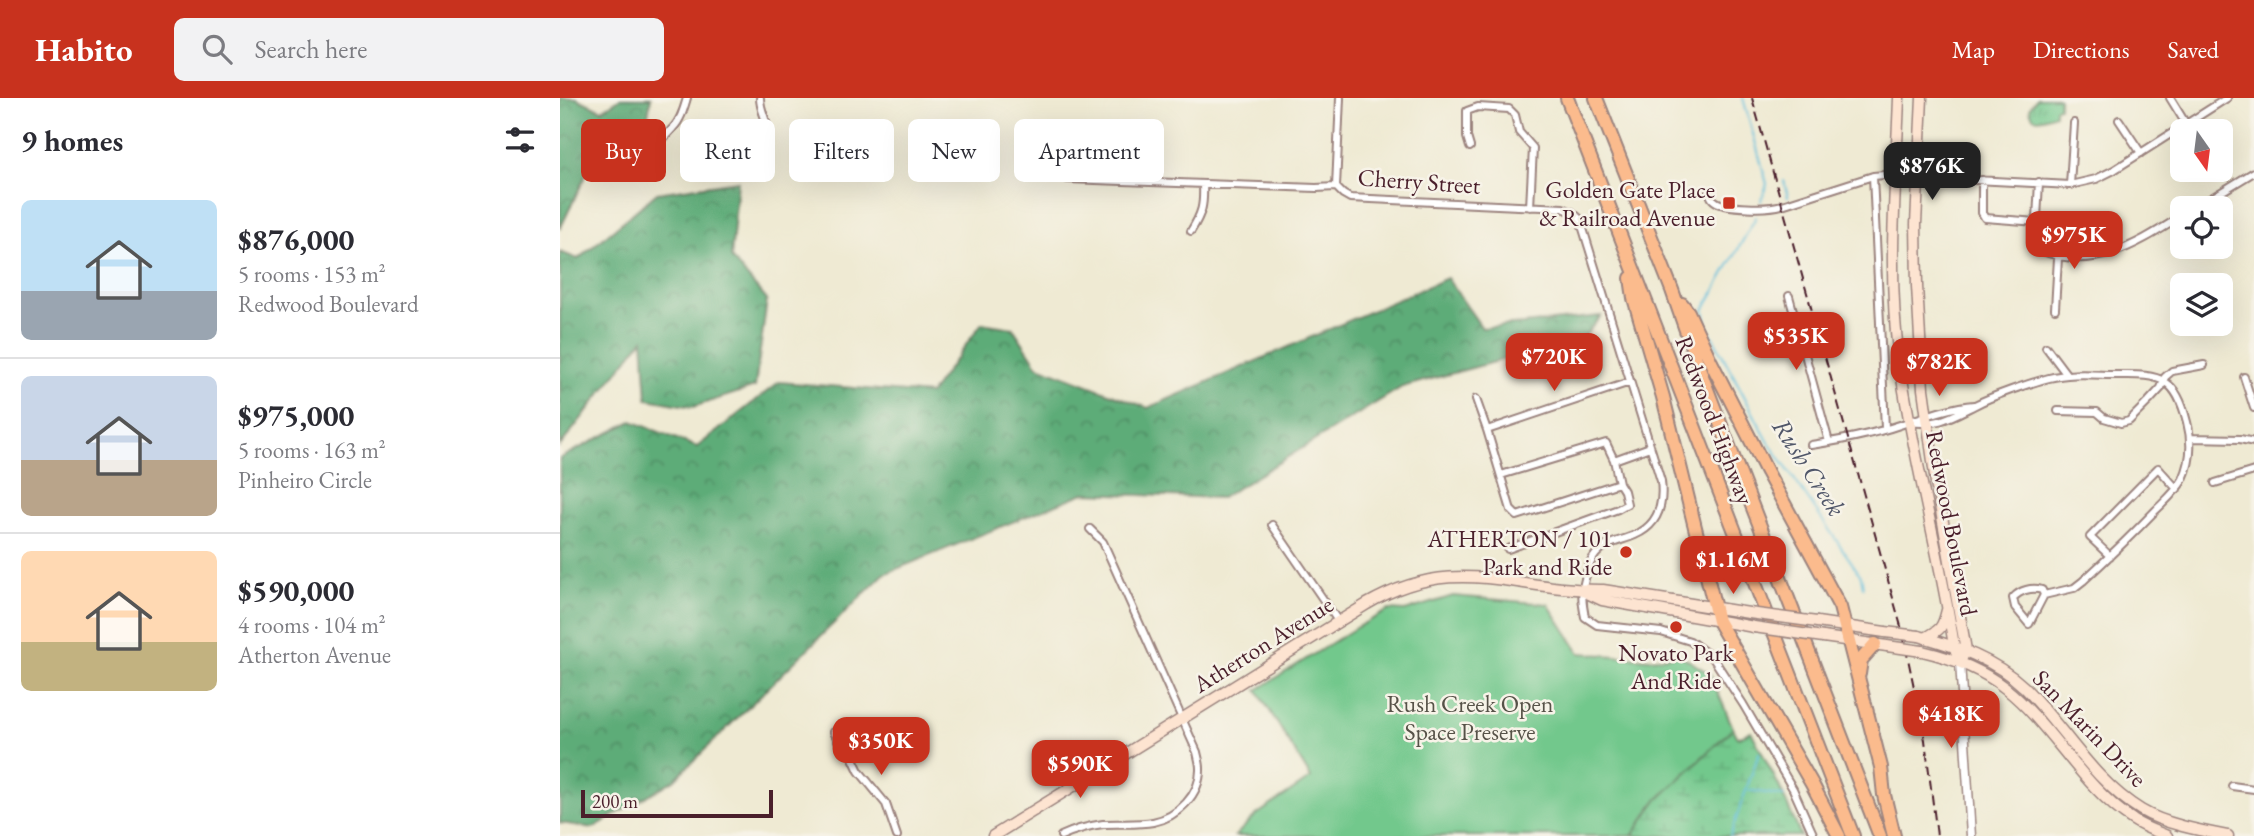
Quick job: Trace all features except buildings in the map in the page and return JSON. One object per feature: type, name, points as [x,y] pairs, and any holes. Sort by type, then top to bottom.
[{"type":"highway","name":"Redwood Highway","points":[[1567,98],[1853,836]]},
{"type":"highway","name":"Redwood Highway","points":[[1596,98],[1880,836]]},
{"type":"highway","points":[[1626,250],[1634,298],[1663,397],[1715,615],[1839,836]]},
{"type":"highway","points":[[1672,290],[1688,312],[1729,399],[1839,607],[1881,768],[1884,795],[1894,836]]},
{"type":"highway","points":[[1859,678],[1861,660],[1881,645]]},
{"type":"main road","name":"Redwood Boulevard","points":[[1899,98],[1893,287],[1898,357],[1954,646],[1960,662]]},
{"type":"main road","name":"Redwood Boulevard","points":[[1922,98],[1916,224],[1917,286],[1926,420],[1966,650],[1960,662]]},
{"type":"main road","name":"Atherton Avenue","points":[[993,836],[1377,598],[1404,586],[1446,577],[1494,577],[1582,590],[1603,590],[1715,615],[1754,627],[1922,651],[1960,662]]},
{"type":"main road","points":[[1922,637],[1940,630],[1948,606]]},
{"type":"main road","name":"Atherton Avenue","points":[[1715,615],[1749,613],[1817,622],[1922,637],[1966,650]]},
{"type":"main road","name":"San Marin Drive","points":[[1966,650],[1992,663],[2023,687],[2103,779],[2143,811],[2228,836]]},
{"type":"main road","name":"San Marin Drive","points":[[1960,662],[1988,676],[2015,696],[2097,790],[2130,818],[2153,833],[2167,836]]},
{"type":"street","points":[[666,135],[675,127],[687,98]]},
{"type":"street","points":[[760,98],[760,108],[765,119]]},
{"type":"street","points":[[1336,187],[1340,98]]},
{"type":"street","points":[[2170,98],[2183,119]]},
{"type":"street","points":[[2194,119],[2227,98]]},
{"type":"street","points":[[1470,148],[1467,138],[1467,111],[1478,107],[1509,109],[1515,115],[1519,132],[1533,148],[1530,207]]},
{"type":"street","points":[[2119,120],[2141,153]]},
{"type":"street","points":[[2070,185],[2074,123]]},
{"type":"street","points":[[1709,192],[1713,200],[1721,204],[1776,207],[1873,176],[1896,174],[2070,185],[2114,170],[2170,134]]},
{"type":"street","points":[[2215,196],[2254,172]]},
{"type":"street","points":[[1873,176],[1885,428]]},
{"type":"street","points":[[1982,180],[1982,213],[1985,218],[2037,222]]},
{"type":"street","name":"Cherry Street","points":[[1158,182],[1336,187],[1350,198],[1563,208],[1580,219],[1661,481],[1663,495],[1657,517],[1649,527],[1636,535],[1613,542],[1595,555],[1582,590]]},
{"type":"street","points":[[2039,183],[2036,237],[2040,250],[2058,258],[2103,258],[2145,240],[2170,224]]},
{"type":"street","points":[[1191,231],[1204,204],[1203,184]]},
{"type":"street","points":[[2054,309],[2058,258]]},
{"type":"street","points":[[1789,296],[1829,442]]},
{"type":"street","points":[[2046,347],[2067,375]]},
{"type":"street","points":[[2057,411],[2097,412],[2104,418],[2121,423],[2129,421],[2161,388],[2172,371],[2204,365]]},
{"type":"street","points":[[1811,445],[1962,412],[1976,404],[2049,378],[2067,375],[2148,374],[2171,385],[2183,406],[2192,438],[2190,455],[2177,489],[2110,556],[2074,587],[2044,595],[2029,624],[2015,607],[2012,598],[2018,592],[2035,588],[2042,590],[2044,595]]},
{"type":"street","points":[[2244,377],[2254,408]]},
{"type":"street","points":[[1487,430],[1630,382]]},
{"type":"street","points":[[1476,400],[1511,510],[1517,516],[1619,483]]},
{"type":"street","points":[[2192,438],[2254,442]]},
{"type":"street","points":[[1501,475],[1606,443],[1615,460],[1619,483],[1627,504],[1508,549]]},
{"type":"street","points":[[1615,460],[1650,447]]},
{"type":"street","points":[[2110,556],[2090,537],[2158,468],[2177,489]]},
{"type":"street","points":[[2215,483],[2254,471]]},
{"type":"street","points":[[1272,525],[1338,621]]},
{"type":"street","points":[[1061,836],[1101,824],[1153,822],[1174,815],[1185,805],[1196,788],[1200,768],[1197,752],[1103,542],[1090,529]]},
{"type":"street","points":[[1582,590],[1585,617],[1597,625],[1661,632],[1690,641],[1713,658],[1793,789],[1814,836]]},
{"type":"street","name":"Redwood Boulevard","points":[[1960,662],[1971,836]]},
{"type":"street","points":[[834,732],[840,744],[851,754],[863,777],[886,804],[897,836]]},
{"type":"street","points":[[2232,786],[2254,789]]},
{"type":"street","points":[[2153,833],[2160,818]]},
{"type":"green space","points":[[560,98],[576,98],[602,110],[621,98],[651,98],[647,119],[581,119],[583,182],[560,229]]},
{"type":"green space","points":[[2037,98],[2059,98],[2059,107],[2055,108],[2055,114],[2035,118],[2030,107]]},
{"type":"green space","points":[[738,182],[731,258],[767,300],[755,387],[693,407],[647,399],[643,339],[560,446],[560,252],[578,259],[657,193]]},
{"type":"green space","points":[[1447,278],[1482,328],[1601,316],[1583,338],[1402,387],[1221,498],[1084,493],[884,574],[674,780],[593,828],[560,823],[560,458],[632,421],[697,447],[779,382],[930,394],[982,323],[1013,328],[1038,366],[1148,408]]},
{"type":"green space","name":"Rush Creek Open Space Preserve","points":[[1453,596],[1548,604],[1580,653],[1650,659],[1680,655],[1710,674],[1733,728],[1655,802],[1632,836],[1235,836],[1255,816],[1311,778],[1257,690],[1389,610],[1405,611]]},
{"type":"green space","points":[[1733,728],[1738,738],[1751,731],[1801,836],[1632,836],[1655,802]]},
{"type":"waterway","name":"Rush Creek","points":[[1743,98],[1767,184],[1761,201]]},
{"type":"waterway","points":[[1784,181],[1788,197]]},
{"type":"waterway","name":"Rush Creek","points":[[1756,217],[1704,310],[1707,326],[1768,441],[1861,576],[1863,587]]},
{"type":"waterway","name":"Rush Creek","points":[[1730,836],[1759,753]]},
{"type":"waterway","points":[[1747,790],[1784,796]]},
{"type":"railway","points":[[1752,98],[1902,630],[1925,740],[1937,836]]},
{"type":"place","name":"Golden Gate Place & Railroad Avenue","points":[[1729,203]]},
{"type":"place","name":"ATHERTON / 101 Park and Ride","points":[[1626,552]]},
{"type":"place","name":"Novato Park And Ride","points":[[1676,627]]}]
